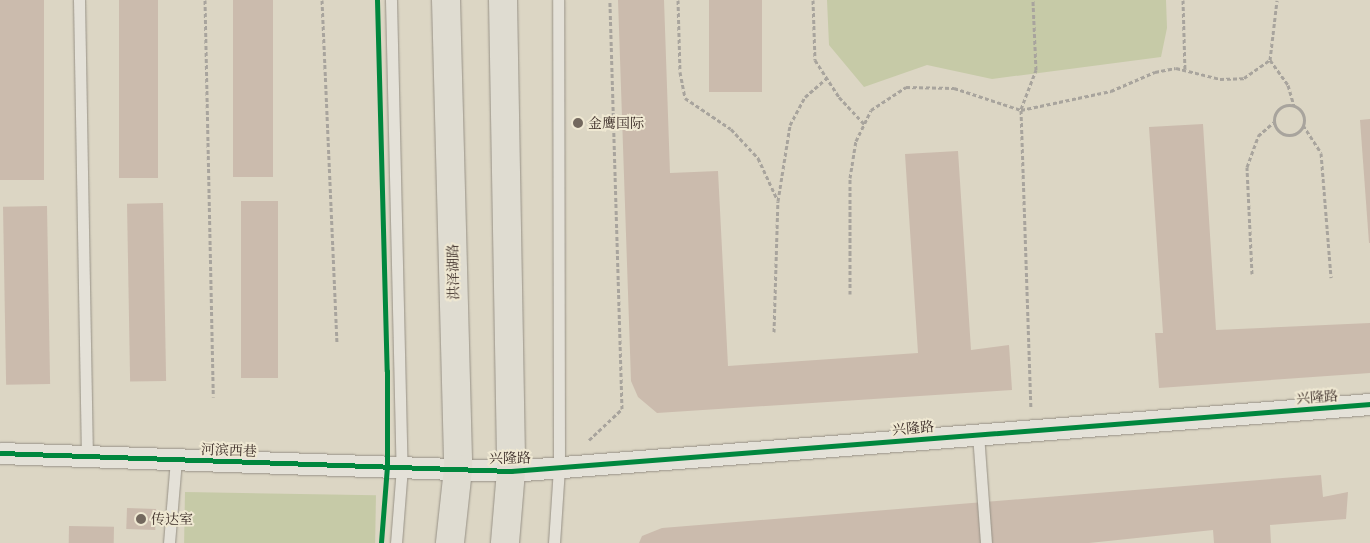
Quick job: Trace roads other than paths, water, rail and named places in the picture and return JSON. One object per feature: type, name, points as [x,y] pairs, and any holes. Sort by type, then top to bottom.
[{"type":"main road","name":"洪泽湖路","points":[[446,0],[458,469],[450,543]]},
{"type":"main road","points":[[503,0],[511,472],[505,543]]},
{"type":"street","name":"兴隆路","points":[[458,469],[511,472],[1370,404]]},
{"type":"street","name":"河滨西巷","points":[[0,453],[458,469]]},
{"type":"lane","points":[[79,0],[87,456]]},
{"type":"lane","points":[[391,0],[402,467],[396,543]]},
{"type":"lane","points":[[554,543],[559,467],[558,0]]},
{"type":"lane","points":[[978,434],[986,543]]},
{"type":"lane","points":[[169,543],[176,459]]},
{"type":"place","name":"金鹰国际","points":[[578,123]]},
{"type":"place","name":"传达室","points":[[141,519]]}]
